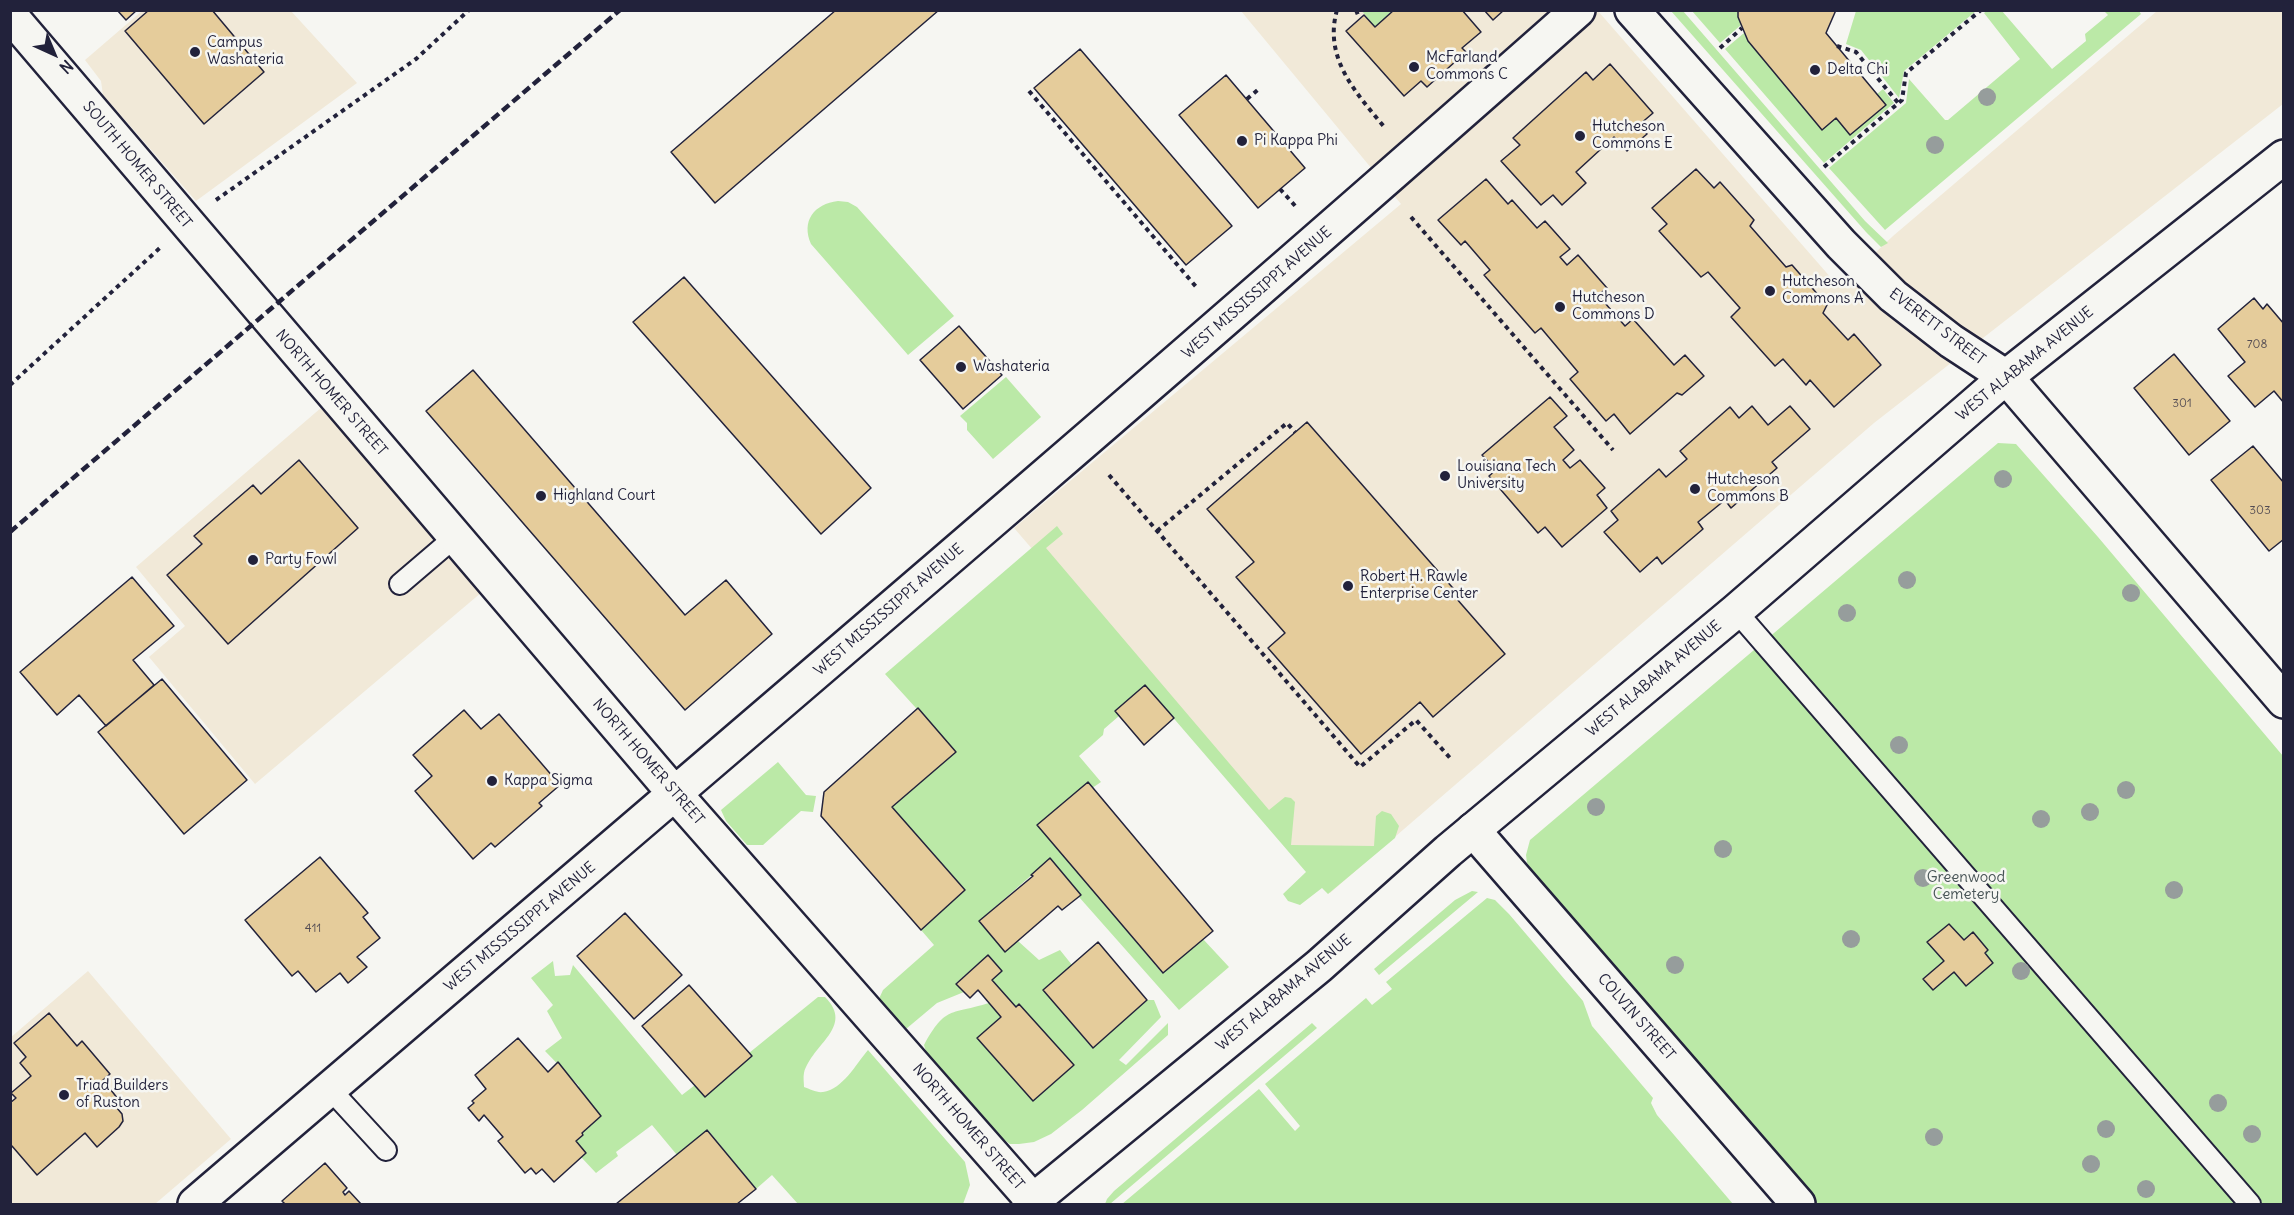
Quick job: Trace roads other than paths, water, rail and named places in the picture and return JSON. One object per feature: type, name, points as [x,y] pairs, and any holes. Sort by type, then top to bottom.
[{"type":"street","name":"WEST MISSISSIPPI AVENUE","points":[[195,1204],[1342,219],[1578,10]]},
{"type":"street","name":"EVERETT STREET","points":[[1632,10],[1841,244],[1886,289],[1952,341],[2006,377],[2283,701]]},
{"type":"street","name":"SOUTH HOMER STREET","points":[[10,15],[264,315]]},
{"type":"street","name":"WEST ALABAMA AVENUE","points":[[1033,1203],[1318,966],[1473,830],[1736,610],[2006,377],[2283,157]]},
{"type":"street","name":"NORTH HOMER STREET","points":[[264,315],[675,794],[1033,1203]]},
{"type":"street","name":"COLVIN STREET","points":[[1473,830],[1798,1204]]},
{"type":"lane","points":[[400,584],[455,537]]},
{"type":"lane","points":[[1736,610],[2250,1204]]},
{"type":"lane","points":[[330,1089],[386,1150]]},
{"type":"railway","points":[[10,532],[620,10]]},
{"type":"place","name":"Campus Washateria","points":[[195,52]]},
{"type":"place","name":"McFarland Commons C","points":[[1414,67]]},
{"type":"place","name":"Delta Chi","points":[[1815,70]]},
{"type":"place","name":"Hutcheson Commons E","points":[[1580,136]]},
{"type":"place","name":"Pi Kappa Phi","points":[[1242,141]]},
{"type":"place","name":"Hutcheson Commons A","points":[[1770,291]]},
{"type":"place","name":"Hutcheson Commons D","points":[[1560,307]]},
{"type":"place","name":"Washateria","points":[[961,367]]},
{"type":"place","name":"Louisiana Tech University","points":[[1445,476]]},
{"type":"place","name":"Hutcheson Commons B","points":[[1695,489]]},
{"type":"place","name":"Highland Court","points":[[541,496]]},
{"type":"place","name":"Party Fowl","points":[[253,560]]},
{"type":"place","name":"Robert H. Rawle Enterprise Center","points":[[1348,586]]},
{"type":"place","name":"Kappa Sigma","points":[[492,781]]},
{"type":"place","name":"Triad Builders of Ruston","points":[[64,1095]]},
{"type":"park label","name":"Greenwood Cemetery","points":[[1966,886]]}]
